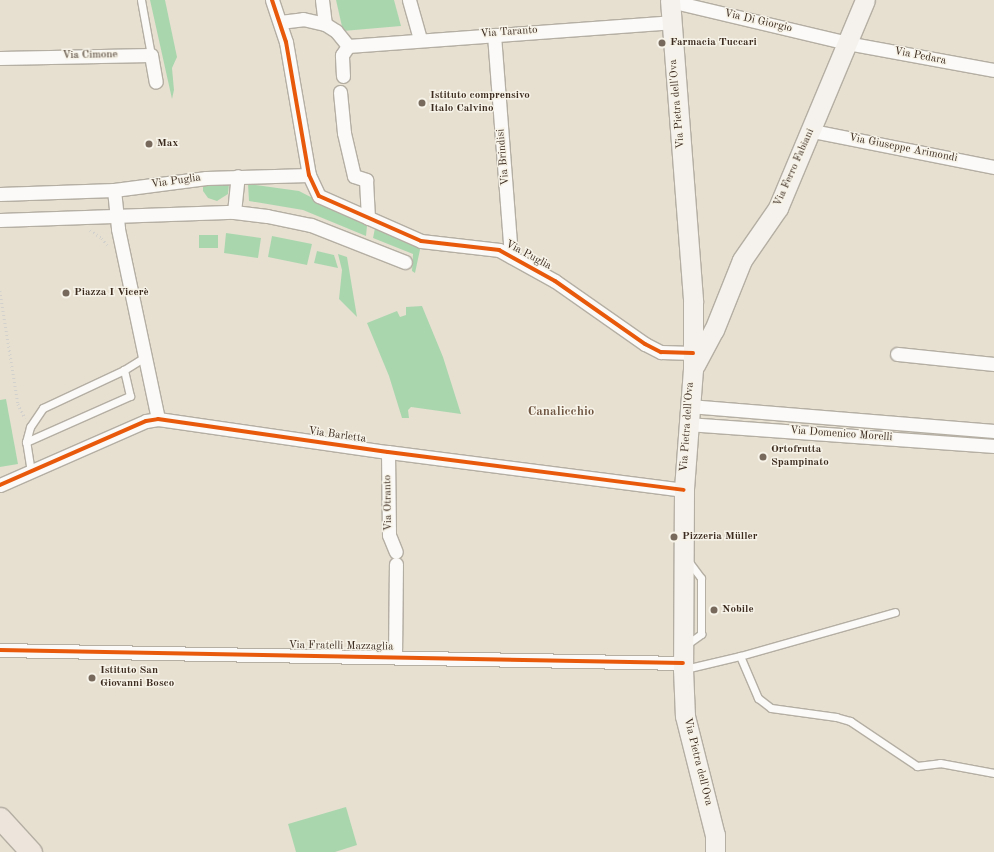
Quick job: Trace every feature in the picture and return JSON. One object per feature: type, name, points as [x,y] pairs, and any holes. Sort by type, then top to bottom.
[{"type":"main road","name":"Via Pietra dell'Ova","points":[[670,0],[687,197],[705,333],[693,361],[688,415],[684,490],[683,660],[685,716],[715,834],[715,852]]},
{"type":"main road","name":"Via Ferro Fabiani","points":[[705,333],[742,260],[778,208],[812,131],[865,0]]},
{"type":"main road","points":[[2,824],[31,852]]},
{"type":"street","points":[[275,0],[286,42],[309,175]]},
{"type":"street","points":[[322,0],[325,24]]},
{"type":"street","points":[[409,0],[420,39]]},
{"type":"street","name":"Via Di Giorgio","points":[[670,0],[847,43]]},
{"type":"street","points":[[280,22],[303,19],[325,24],[336,32],[348,46],[342,56],[343,76]]},
{"type":"street","name":"Via Taranto","points":[[348,46],[420,39],[671,22]]},
{"type":"street","name":"Via Brindisi","points":[[494,35],[511,256]]},
{"type":"street","name":"Via Pedara","points":[[847,43],[994,70]]},
{"type":"street","name":"Via Cimone","points":[[0,58],[151,54]]},
{"type":"street","points":[[151,54],[156,82]]},
{"type":"street","points":[[340,92],[344,133],[354,176],[366,180],[368,218]]},
{"type":"street","name":"Via Giuseppe Arimondi","points":[[812,131],[994,167]]},
{"type":"street","name":"Via Puglia","points":[[0,194],[114,190],[238,176],[309,175],[319,196],[421,241],[487,248],[511,256],[587,302],[645,344],[661,352],[693,361]]},
{"type":"street","points":[[234,212],[238,176]]},
{"type":"street","points":[[114,190],[117,218],[158,419]]},
{"type":"street","points":[[0,220],[117,218],[234,212],[267,216],[311,225],[404,262]]},
{"type":"street","points":[[897,354],[994,364]]},
{"type":"street","points":[[688,415],[994,431]]},
{"type":"street","name":"Via Domenico Morelli","points":[[688,415],[994,446]]},
{"type":"street","name":"Via Barletta","points":[[0,485],[146,421],[158,419],[388,452],[684,490]]},
{"type":"street","name":"Via Otranto","points":[[388,452],[389,535],[396,558],[395,657]]},
{"type":"street","name":"Via Fratelli Mazzaglia","points":[[0,650],[395,657],[683,660]]},
{"type":"lane","points":[[142,0],[151,54]]},
{"type":"lane","points":[[31,472],[26,442],[30,427],[42,408],[124,370],[146,356]]},
{"type":"lane","points":[[26,442],[130,396],[124,370]]},
{"type":"lane","points":[[683,660],[740,656],[895,612]]},
{"type":"lane","points":[[740,656],[758,698],[771,708],[836,717],[850,721],[917,766],[940,763],[994,773]]},
{"type":"path","points":[[85,228],[98,234],[109,248]]},
{"type":"path","points":[[0,290],[18,404],[25,418]]},
{"type":"green space","points":[[150,0],[165,0],[177,57],[172,68],[174,90],[172,99]]},
{"type":"green space","points":[[336,0],[394,0],[401,26],[343,31]]},
{"type":"green space","points":[[229,184],[228,194],[217,201],[208,198],[203,191],[203,186]]},
{"type":"green space","points":[[248,184],[299,191],[367,226],[366,236],[303,210],[249,201]]},
{"type":"green space","points":[[375,228],[421,245],[415,273],[412,271],[413,254],[373,238]]},
{"type":"green space","points":[[226,233],[261,238],[258,258],[224,253]]},
{"type":"green space","points":[[199,235],[218,235],[218,248],[199,248]]},
{"type":"green space","points":[[272,236],[312,244],[307,265],[268,257]]},
{"type":"green space","points":[[317,251],[334,255],[338,268],[314,263]]},
{"type":"green space","points":[[338,254],[347,257],[357,317],[339,299],[342,270]]},
{"type":"green space","points":[[422,306],[443,357],[461,414],[411,407],[408,410],[409,418],[402,418],[389,376],[367,323],[397,311],[400,317],[406,315],[406,307]]},
{"type":"green space","points":[[6,399],[18,464],[0,467],[0,400]]},
{"type":"green space","points":[[346,807],[357,845],[335,852],[296,852],[288,824]]},
{"type":"cycle path","points":[[272,0],[286,42],[309,175],[319,196],[421,241],[499,250],[555,281],[645,344],[661,352],[693,353]]},
{"type":"cycle path","points":[[0,485],[146,421],[158,419],[388,452],[684,490]]},
{"type":"cycle path","points":[[0,650],[683,663]]},
{"type":"place","name":"Farmacia Tuccari","points":[[662,43]]},
{"type":"place","name":"Istituto comprensivo Italo Calvino","points":[[422,103]]},
{"type":"place","name":"Max","points":[[149,144]]},
{"type":"place","name":"Piazza I Vicerè","points":[[66,293]]},
{"type":"place","name":"Ortofrutta Spampinato","points":[[763,457]]},
{"type":"place","name":"Pizzeria Müller","points":[[674,537]]},
{"type":"place","name":"Nobile","points":[[714,610]]},
{"type":"place","name":"Istituto San Giovanni Bosco","points":[[92,678]]},
{"type":"district","name":"Canalicchio","points":[[561,412]]}]
